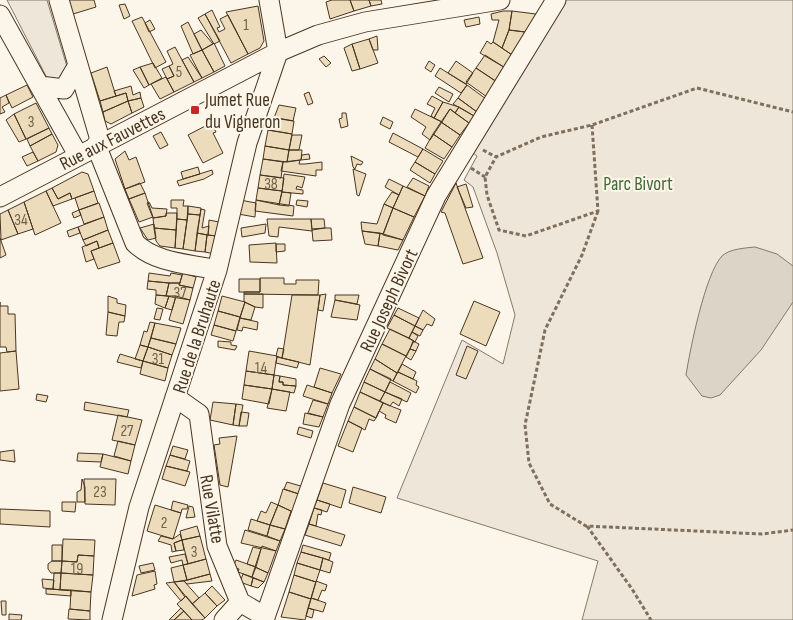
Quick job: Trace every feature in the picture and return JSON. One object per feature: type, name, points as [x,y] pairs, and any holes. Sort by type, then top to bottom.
[{"type":"street","points":[[59,0],[99,144],[135,242],[144,252],[156,257],[217,270]]},
{"type":"street","points":[[269,0],[278,52]]},
{"type":"street","name":"Rue aux Fauvettes","points":[[0,197],[278,52],[318,35],[365,22],[500,0]]},
{"type":"street","name":"Rue Joseph Bivort","points":[[264,618],[340,404],[436,196],[556,0]]},
{"type":"street","points":[[0,15],[78,155]]},
{"type":"street","name":"Rue de la Bruhaute","points":[[112,620],[139,507],[217,270],[247,143],[278,52]]},
{"type":"street","points":[[40,86],[64,89],[78,65]]},
{"type":"street","name":"Rue Vilatte","points":[[176,397],[199,414],[217,546],[240,602]]},
{"type":"street","points":[[224,620],[240,602],[264,618]]},
{"type":"path","points":[[598,211],[526,236],[499,230],[487,195],[485,177],[496,157],[540,137],[592,125],[697,88],[793,112]]},
{"type":"path","points":[[592,125],[598,211],[582,255],[545,330],[525,425],[529,463],[550,504],[586,526],[632,589],[651,620]]},
{"type":"path","points":[[586,526],[762,534],[793,530]]},
{"type":"green space","points":[[7,0],[47,0],[68,70],[61,80],[47,78]]},
{"type":"green space","name":"Parc Bivort","points":[[566,0],[793,0],[793,620],[582,620],[598,561],[397,498],[462,340],[503,364],[515,315],[497,253],[473,187],[464,180],[477,156],[473,153]]},
{"type":"shaded area","points":[[755,247],[777,254],[793,266],[793,302],[761,350],[720,395],[711,398],[702,396],[686,375],[704,295],[716,265],[722,256],[737,249]]},
{"type":"building","points":[[69,0],[94,0],[96,7],[73,14]]},
{"type":"building","points":[[350,0],[354,11],[330,19],[326,2]]},
{"type":"building","points":[[350,0],[369,0],[371,6],[354,11]]},
{"type":"building","points":[[369,0],[381,0],[382,4],[371,6]]},
{"type":"building","points":[[125,4],[130,16],[124,19],[119,5]]},
{"type":"building","points":[[258,6],[264,41],[260,48],[248,54],[226,12]]},
{"type":"building","points":[[212,10],[220,27],[217,28],[219,32],[225,29],[220,19],[228,15],[248,54],[231,63],[205,14]]},
{"type":"building","points":[[512,11],[509,30],[502,48],[493,42],[499,20],[492,20],[491,14]]},
{"type":"building","points":[[512,11],[536,14],[533,33],[509,30]]},
{"type":"building","points":[[205,14],[220,41],[214,44],[198,18]]},
{"type":"building","points":[[142,17],[166,62],[155,68],[132,21]]},
{"type":"building","points":[[479,17],[480,24],[466,27],[464,20]]},
{"type":"building","points":[[150,20],[155,29],[149,32],[145,23]]},
{"type":"building","points":[[188,22],[202,50],[193,54],[181,26]]},
{"type":"building","points":[[201,30],[213,44],[202,50],[194,34]]},
{"type":"building","points":[[509,30],[533,33],[515,57],[502,48]]},
{"type":"building","points":[[377,36],[378,50],[373,50],[369,39]]},
{"type":"building","points":[[369,39],[378,63],[360,69],[352,44]]},
{"type":"building","points":[[487,41],[491,44],[493,42],[515,57],[507,69],[480,53]]},
{"type":"building","points":[[214,43],[225,66],[214,72],[202,50]]},
{"type":"building","points":[[352,44],[360,69],[352,71],[344,48]]},
{"type":"building","points":[[175,47],[194,82],[174,92],[167,79],[174,76],[169,66],[173,64],[167,51]]},
{"type":"building","points":[[202,50],[214,72],[202,78],[190,55]]},
{"type":"building","points":[[485,55],[507,69],[497,82],[476,68]]},
{"type":"building","points":[[324,56],[331,63],[326,67],[319,59]]},
{"type":"building","points":[[188,57],[202,78],[194,82],[182,60]]},
{"type":"building","points":[[429,61],[435,65],[431,72],[425,68]]},
{"type":"building","points":[[456,61],[473,73],[466,84],[448,73]]},
{"type":"building","points":[[153,63],[162,78],[149,85],[140,67]]},
{"type":"building","points":[[169,66],[174,76],[167,79],[162,69]]},
{"type":"building","points":[[107,67],[116,96],[100,101],[91,73]]},
{"type":"building","points":[[140,67],[149,85],[144,88],[133,70]]},
{"type":"building","points":[[440,68],[467,85],[461,93],[435,76]]},
{"type":"building","points":[[476,68],[497,82],[487,97],[466,82]]},
{"type":"building","points":[[166,77],[174,92],[160,99],[151,84]]},
{"type":"building","points":[[27,85],[33,97],[12,108],[6,95]]},
{"type":"building","points":[[467,85],[486,99],[477,112],[458,98]]},
{"type":"building","points":[[131,86],[133,95],[140,92],[141,98],[128,101],[126,93],[116,96],[114,91]]},
{"type":"building","points":[[439,87],[453,94],[449,102],[435,93]]},
{"type":"building","points":[[309,92],[313,103],[308,105],[304,94]]},
{"type":"building","points":[[126,93],[128,101],[103,112],[100,101]]},
{"type":"building","points":[[6,95],[9,103],[2,107],[5,112],[0,114],[0,98]]},
{"type":"building","points":[[432,96],[443,102],[434,118],[431,116],[435,108],[427,104]]},
{"type":"building","points":[[141,98],[144,107],[132,113],[128,101]]},
{"type":"building","points":[[458,98],[477,112],[474,116],[453,104]]},
{"type":"building","points":[[128,101],[132,113],[111,124],[105,121],[103,112]]},
{"type":"building","points":[[443,102],[459,107],[455,113],[450,109],[442,122],[434,118]]},
{"type":"building","points":[[36,103],[49,128],[26,139],[14,114]]},
{"type":"building","points":[[279,105],[296,108],[293,121],[274,118]]},
{"type":"building","points":[[459,107],[474,116],[469,123],[455,113]]},
{"type":"building","points":[[415,109],[442,122],[430,140],[422,134],[426,127],[411,117]]},
{"type":"building","points":[[450,109],[469,123],[460,135],[441,122]]},
{"type":"building","points":[[342,113],[346,113],[348,126],[341,128],[339,119],[342,118]]},
{"type":"building","points":[[14,114],[26,139],[19,142],[6,120]]},
{"type":"building","points":[[272,117],[294,121],[292,134],[268,130]]},
{"type":"building","points":[[383,117],[393,122],[390,129],[380,124]]},
{"type":"building","points":[[441,122],[460,135],[452,147],[433,134]]},
{"type":"building","points":[[211,123],[216,132],[213,133],[223,153],[203,163],[188,135]]},
{"type":"building","points":[[49,128],[52,134],[30,146],[27,139]]},
{"type":"building","points":[[268,130],[292,134],[289,150],[265,146]]},
{"type":"building","points":[[161,132],[168,145],[160,149],[153,136]]},
{"type":"building","points":[[393,133],[423,149],[418,157],[389,142]]},
{"type":"building","points":[[52,134],[58,145],[56,152],[38,161],[30,146]]},
{"type":"building","points":[[433,134],[452,147],[444,159],[425,148]]},
{"type":"building","points":[[292,135],[302,135],[299,150],[289,150]]},
{"type":"building","points":[[265,146],[289,150],[287,162],[263,159]]},
{"type":"building","points":[[423,149],[443,161],[435,174],[415,162]]},
{"type":"building","points":[[289,150],[302,150],[301,160],[287,162]]},
{"type":"building","points":[[125,151],[129,160],[136,157],[145,182],[125,189],[115,159]]},
{"type":"building","points":[[33,152],[38,161],[27,166],[22,157]]},
{"type":"building","points":[[309,154],[310,159],[301,160],[302,155]]},
{"type":"building","points":[[351,156],[363,162],[361,165],[357,164],[355,169],[353,167]]},
{"type":"building","points":[[263,159],[283,162],[281,178],[260,175]]},
{"type":"building","points":[[300,160],[299,164],[322,162],[322,170],[316,170],[316,176],[281,171],[283,162]]},
{"type":"building","points":[[415,162],[435,174],[430,183],[410,170]]},
{"type":"building","points":[[198,167],[200,174],[183,179],[181,172]]},
{"type":"building","points":[[353,169],[366,174],[359,196],[357,195]]},
{"type":"building","points":[[212,170],[213,174],[204,179],[179,186],[177,181]]},
{"type":"building","points":[[82,172],[88,174],[94,191],[72,199],[70,193],[58,199],[52,188]]},
{"type":"building","points":[[284,174],[305,177],[302,188],[297,186],[296,189],[303,190],[303,194],[282,192]]},
{"type":"building","points":[[260,175],[284,178],[282,191],[258,188]]},
{"type":"building","points":[[413,178],[429,186],[425,196],[407,187]]},
{"type":"building","points":[[389,179],[403,186],[399,195],[385,187]]},
{"type":"building","points":[[140,183],[145,193],[129,199],[125,189]]},
{"type":"building","points":[[456,183],[483,258],[463,264],[445,213],[441,212]]},
{"type":"building","points":[[466,184],[473,207],[466,208],[457,187]]},
{"type":"building","points":[[403,186],[425,196],[414,217],[393,208]]},
{"type":"building","points":[[52,188],[58,199],[70,193],[72,199],[53,206],[46,191]]},
{"type":"building","points":[[258,188],[282,191],[279,205],[256,200]]},
{"type":"building","points":[[46,191],[61,223],[35,235],[24,202]]},
{"type":"building","points":[[94,191],[98,203],[79,210],[75,198]]},
{"type":"building","points":[[282,192],[291,193],[289,206],[279,205]]},
{"type":"building","points":[[392,192],[399,195],[393,208],[384,204]]},
{"type":"building","points":[[145,193],[153,217],[139,222],[129,199]]},
{"type":"building","points":[[171,200],[184,200],[183,206],[188,206],[187,220],[177,219],[177,208],[171,208]]},
{"type":"building","points":[[240,200],[256,203],[255,217],[238,214]]},
{"type":"building","points":[[256,200],[294,206],[293,216],[255,211]]},
{"type":"building","points":[[297,200],[308,201],[307,207],[296,205]]},
{"type":"building","points":[[24,202],[33,229],[18,234],[8,210]]},
{"type":"building","points":[[149,202],[152,208],[167,209],[166,216],[153,218],[147,203]]},
{"type":"building","points":[[99,203],[104,217],[84,224],[79,210]]},
{"type":"building","points":[[384,204],[393,208],[383,234],[362,231],[361,222],[377,224]]},
{"type":"building","points":[[188,206],[201,208],[200,215],[188,214]]},
{"type":"building","points":[[393,208],[414,217],[403,240],[383,235]]},
{"type":"building","points":[[201,209],[205,210],[202,228],[209,226],[208,235],[197,233]]},
{"type":"building","points":[[8,210],[18,234],[1,240],[0,214]]},
{"type":"building","points":[[79,210],[81,215],[74,218],[72,213]]},
{"type":"building","points":[[166,213],[177,213],[176,230],[154,228],[153,218],[166,216]]},
{"type":"building","points":[[188,214],[200,215],[195,251],[183,249]]},
{"type":"building","points":[[104,217],[108,230],[83,240],[78,227]]},
{"type":"building","points":[[177,219],[187,220],[183,249],[175,248]]},
{"type":"building","points":[[267,219],[311,219],[312,231],[279,227],[278,237],[269,236]]},
{"type":"building","points":[[311,219],[324,219],[325,228],[312,229]]},
{"type":"building","points":[[209,220],[219,222],[217,236],[208,235]]},
{"type":"building","points":[[154,224],[156,238],[148,240],[140,228]]},
{"type":"building","points":[[266,224],[265,233],[242,237],[241,228]]},
{"type":"building","points":[[78,227],[80,233],[69,237],[67,231]]},
{"type":"building","points":[[154,228],[176,230],[175,248],[160,246],[156,241]]},
{"type":"building","points":[[331,228],[332,240],[313,241],[312,230]]},
{"type":"building","points":[[108,230],[113,243],[99,248],[97,241],[86,246],[83,240]]},
{"type":"building","points":[[362,231],[380,233],[378,246],[365,244]]},
{"type":"building","points":[[197,233],[207,235],[205,252],[195,251]]},
{"type":"building","points":[[380,233],[403,240],[398,250],[378,246]]},
{"type":"building","points":[[207,235],[217,236],[214,254],[205,252]]},
{"type":"building","points":[[0,238],[6,255],[0,258]]},
{"type":"building","points":[[97,241],[99,248],[91,251],[94,259],[86,262],[82,247]]},
{"type":"building","points":[[113,243],[120,262],[98,269],[91,251]]},
{"type":"building","points":[[276,243],[277,263],[250,262],[249,245]]},
{"type":"building","points":[[276,244],[285,244],[285,251],[276,252]]},
{"type":"building","points":[[149,273],[170,276],[171,273],[182,275],[180,283],[169,283],[148,281]]},
{"type":"building","points":[[183,273],[196,277],[193,288],[179,285]]},
{"type":"building","points":[[260,278],[284,278],[284,284],[296,284],[296,280],[319,280],[318,295],[244,294],[244,292],[260,292]]},
{"type":"building","points":[[239,279],[260,279],[260,292],[239,292]]},
{"type":"building","points":[[148,281],[169,283],[166,296],[156,295],[156,290],[147,289]]},
{"type":"building","points":[[169,283],[180,283],[179,285],[193,288],[190,300],[166,296]]},
{"type":"building","points":[[244,294],[263,294],[263,308],[244,302]]},
{"type":"building","points":[[326,294],[323,311],[318,310],[320,295]]},
{"type":"building","points":[[156,295],[169,296],[165,308],[155,304]]},
{"type":"building","points":[[292,295],[320,295],[310,365],[282,358]]},
{"type":"building","points":[[335,295],[359,295],[357,304],[335,300]]},
{"type":"building","points":[[108,296],[117,299],[117,303],[126,305],[125,316],[108,312]]},
{"type":"building","points":[[169,296],[176,296],[172,310],[165,308]]},
{"type":"building","points":[[176,296],[190,300],[183,324],[169,320]]},
{"type":"building","points":[[222,296],[245,302],[240,317],[218,311]]},
{"type":"building","points":[[335,300],[360,305],[357,320],[331,317]]},
{"type":"building","points":[[474,301],[500,312],[486,346],[460,334]]},
{"type":"building","points":[[245,302],[255,307],[251,320],[240,318]]},
{"type":"building","points":[[0,306],[8,306],[8,314],[15,314],[16,351],[7,352],[6,347],[0,347]]},
{"type":"building","points":[[157,308],[163,309],[160,320],[154,319]]},
{"type":"building","points":[[398,308],[419,318],[415,326],[394,315]]},
{"type":"building","points":[[423,310],[435,319],[432,326],[427,324],[423,330],[415,326]]},
{"type":"building","points":[[218,311],[240,317],[236,331],[214,325]]},
{"type":"building","points":[[108,312],[125,316],[124,322],[119,322],[117,336],[106,335]]},
{"type":"building","points":[[394,315],[415,326],[409,338],[387,328]]},
{"type":"building","points":[[240,318],[258,322],[257,330],[243,327],[242,331],[237,330]]},
{"type":"building","points":[[150,322],[155,323],[148,347],[140,345],[144,331],[147,332]]},
{"type":"building","points":[[155,323],[181,328],[176,344],[151,338]]},
{"type":"building","points":[[214,325],[236,331],[233,341],[211,335]]},
{"type":"building","points":[[415,326],[423,330],[420,336],[412,332]]},
{"type":"building","points":[[390,329],[414,341],[406,356],[382,344]]},
{"type":"building","points":[[412,332],[418,336],[415,342],[409,338]]},
{"type":"building","points":[[151,338],[176,344],[172,355],[148,347]]},
{"type":"building","points":[[218,341],[231,342],[231,345],[237,346],[235,350],[218,347]]},
{"type":"building","points":[[413,341],[419,344],[416,351],[410,349]]},
{"type":"building","points":[[382,344],[406,356],[397,373],[375,359]]},
{"type":"building","points":[[140,345],[148,347],[143,361],[135,359]]},
{"type":"building","points":[[467,346],[478,351],[466,379],[456,375]]},
{"type":"building","points":[[148,347],[172,355],[168,368],[143,361]]},
{"type":"building","points":[[278,348],[284,349],[282,358],[276,356]]},
{"type":"building","points":[[410,349],[416,351],[411,360],[406,357]]},
{"type":"building","points":[[16,351],[19,389],[0,391],[0,353]]},
{"type":"building","points":[[249,351],[277,356],[274,375],[246,371]]},
{"type":"building","points":[[120,354],[143,361],[141,368],[117,362]]},
{"type":"building","points":[[277,357],[299,362],[297,368],[276,363]]},
{"type":"building","points":[[375,359],[397,373],[393,381],[370,369]]},
{"type":"building","points":[[143,361],[168,368],[165,381],[140,374]]},
{"type":"building","points":[[402,364],[416,372],[413,379],[398,372]]},
{"type":"building","points":[[320,368],[341,374],[332,393],[314,387]]},
{"type":"building","points":[[370,369],[391,379],[385,392],[364,382]]},
{"type":"building","points":[[246,371],[274,375],[272,389],[244,385]]},
{"type":"building","points":[[398,372],[417,381],[416,385],[419,387],[416,393],[393,381]]},
{"type":"building","points":[[274,375],[280,376],[279,382],[283,382],[283,385],[296,386],[294,393],[272,389]]},
{"type":"building","points":[[280,376],[296,379],[296,386],[283,385],[283,382],[279,382]]},
{"type":"building","points":[[364,382],[385,392],[380,401],[360,392]]},
{"type":"building","points":[[390,382],[411,393],[407,402],[385,392]]},
{"type":"building","points":[[244,385],[272,389],[269,404],[242,399]]},
{"type":"building","points":[[307,385],[332,393],[328,404],[303,396]]},
{"type":"building","points":[[272,389],[290,392],[286,411],[267,408]]},
{"type":"building","points":[[360,392],[383,403],[376,418],[354,407]]},
{"type":"building","points":[[385,392],[402,399],[399,406],[393,402],[390,406],[380,401]]},
{"type":"building","points":[[37,394],[48,396],[46,402],[36,400]]},
{"type":"building","points":[[313,400],[328,404],[323,417],[308,413]]},
{"type":"building","points":[[85,402],[129,410],[127,417],[84,410]]},
{"type":"building","points":[[213,402],[236,404],[233,425],[210,420]]},
{"type":"building","points":[[383,403],[401,410],[396,423],[385,418],[386,415],[379,411]]},
{"type":"building","points":[[236,404],[243,405],[239,426],[233,425]]},
{"type":"building","points":[[354,407],[376,418],[374,421],[369,419],[365,430],[348,421]]},
{"type":"building","points":[[241,412],[249,413],[247,426],[239,426]]},
{"type":"building","points":[[305,413],[323,417],[319,427],[303,424]]},
{"type":"building","points":[[118,415],[142,420],[135,445],[112,440]]},
{"type":"building","points":[[348,421],[362,428],[353,452],[338,446]]},
{"type":"building","points":[[299,427],[313,431],[311,438],[297,434]]},
{"type":"building","points":[[237,436],[228,487],[220,485],[214,445],[220,444],[219,438]]},
{"type":"building","points":[[118,441],[135,445],[131,461],[114,456]]},
{"type":"building","points":[[173,446],[188,450],[185,459],[170,455]]},
{"type":"building","points":[[14,450],[15,462],[0,460],[0,452]]},
{"type":"building","points":[[78,453],[103,454],[101,462],[77,461]]},
{"type":"building","points":[[103,454],[131,461],[128,474],[100,467]]},
{"type":"building","points":[[170,455],[190,461],[187,471],[166,466]]},
{"type":"building","points":[[166,466],[190,472],[185,486],[162,479]]},
{"type":"building","points":[[82,479],[85,487],[85,502],[77,502],[77,492],[81,490]]},
{"type":"building","points":[[84,479],[116,479],[115,505],[85,504]]},
{"type":"building","points":[[287,482],[304,487],[302,495],[284,489]]},
{"type":"building","points":[[323,483],[346,490],[341,508],[317,500]]},
{"type":"building","points":[[353,487],[386,497],[381,513],[349,503]]},
{"type":"building","points":[[283,489],[302,495],[295,513],[278,505]]},
{"type":"building","points":[[317,500],[330,504],[327,512],[314,508]]},
{"type":"building","points":[[173,501],[188,505],[187,509],[182,509],[181,513],[171,510]]},
{"type":"building","points":[[62,502],[76,502],[75,512],[62,511]]},
{"type":"building","points":[[271,502],[278,505],[270,525],[257,521],[261,511],[266,513]]},
{"type":"building","points":[[155,505],[181,513],[173,539],[147,531]]},
{"type":"building","points":[[278,505],[291,511],[285,529],[270,525]]},
{"type":"building","points":[[189,506],[193,507],[195,517],[186,518]]},
{"type":"building","points":[[314,508],[322,510],[321,515],[318,514],[316,526],[309,524]]},
{"type":"building","points":[[0,509],[50,511],[50,527],[0,524]]},
{"type":"building","points":[[251,519],[270,525],[267,536],[248,530]]},
{"type":"building","points":[[309,524],[345,535],[341,546],[305,535]]},
{"type":"building","points":[[270,525],[285,529],[280,541],[267,536]]},
{"type":"building","points":[[197,526],[200,536],[182,540],[180,531]]},
{"type":"building","points":[[245,530],[280,541],[276,551],[241,543]]},
{"type":"building","points":[[180,534],[182,540],[174,543],[176,551],[172,552],[171,545],[158,541],[161,536],[173,539]]},
{"type":"building","points":[[200,536],[206,559],[188,564],[182,540]]},
{"type":"building","points":[[63,539],[95,540],[94,556],[78,555],[77,562],[62,561]]},
{"type":"building","points":[[182,540],[184,550],[176,551],[174,543]]},
{"type":"building","points":[[52,545],[62,545],[62,561],[52,561]]},
{"type":"building","points":[[303,545],[331,553],[329,560],[301,552]]},
{"type":"building","points":[[262,546],[276,551],[268,573],[255,567]]},
{"type":"building","points":[[253,547],[261,549],[256,567],[247,564]]},
{"type":"building","points":[[301,552],[323,558],[320,570],[297,563]]},
{"type":"building","points":[[185,554],[188,564],[183,565],[182,560],[171,563],[169,557]]},
{"type":"building","points":[[78,555],[94,556],[93,575],[61,573],[62,561],[77,562]]},
{"type":"building","points":[[323,558],[333,562],[330,573],[320,570]]},
{"type":"building","points":[[206,559],[210,574],[187,580],[183,565]]},
{"type":"building","points":[[236,560],[256,567],[252,577],[238,572],[239,569],[233,567]]},
{"type":"building","points":[[52,561],[62,561],[61,573],[51,573],[48,569],[48,564]]},
{"type":"building","points":[[153,563],[155,570],[141,573],[139,566]]},
{"type":"building","points":[[297,563],[320,570],[316,582],[294,575]]},
{"type":"building","points":[[183,565],[187,580],[174,582],[171,568]]},
{"type":"building","points":[[255,567],[268,573],[264,582],[252,577]]},
{"type":"building","points":[[155,571],[157,584],[154,585],[155,589],[132,596],[137,575]]},
{"type":"building","points":[[54,573],[61,573],[60,590],[53,589]]},
{"type":"building","points":[[61,573],[93,575],[91,592],[60,590]]},
{"type":"building","points":[[210,574],[212,581],[187,584],[184,581]]},
{"type":"building","points":[[243,574],[253,578],[251,586],[240,582]]},
{"type":"building","points":[[294,575],[316,582],[311,599],[289,592]]},
{"type":"building","points":[[253,578],[264,582],[258,588],[251,586]]},
{"type":"building","points":[[42,579],[54,580],[53,589],[43,588]]},
{"type":"building","points":[[184,581],[199,598],[192,604],[174,582]]},
{"type":"building","points":[[316,581],[327,585],[325,591],[322,590],[318,600],[311,598]]},
{"type":"building","points":[[174,582],[185,597],[181,601],[166,583]]},
{"type":"building","points":[[212,586],[225,600],[217,606],[205,593]]},
{"type":"building","points":[[46,589],[71,590],[71,596],[46,594]]},
{"type":"building","points":[[71,590],[91,592],[90,611],[70,609]]},
{"type":"building","points":[[289,592],[311,599],[305,620],[281,617]]},
{"type":"building","points":[[205,593],[217,606],[205,618],[192,604]]},
{"type":"building","points":[[186,596],[205,618],[202,620],[192,620],[177,604]]},
{"type":"building","points":[[311,598],[326,603],[323,612],[308,608]]},
{"type":"building","points":[[1,601],[6,601],[6,615],[2,615]]},
{"type":"building","points":[[181,608],[184,611],[174,620],[169,620]]},
{"type":"building","points":[[308,608],[314,610],[312,618],[306,616]]},
{"type":"building","points":[[69,609],[90,611],[90,620],[68,619]]},
{"type":"building","points":[[184,611],[192,620],[174,620]]},
{"type":"building","points":[[9,614],[22,615],[21,620],[9,620]]},
{"type":"place","name":"Jumet Rue du Vigneron","points":[[195,110]]}]
